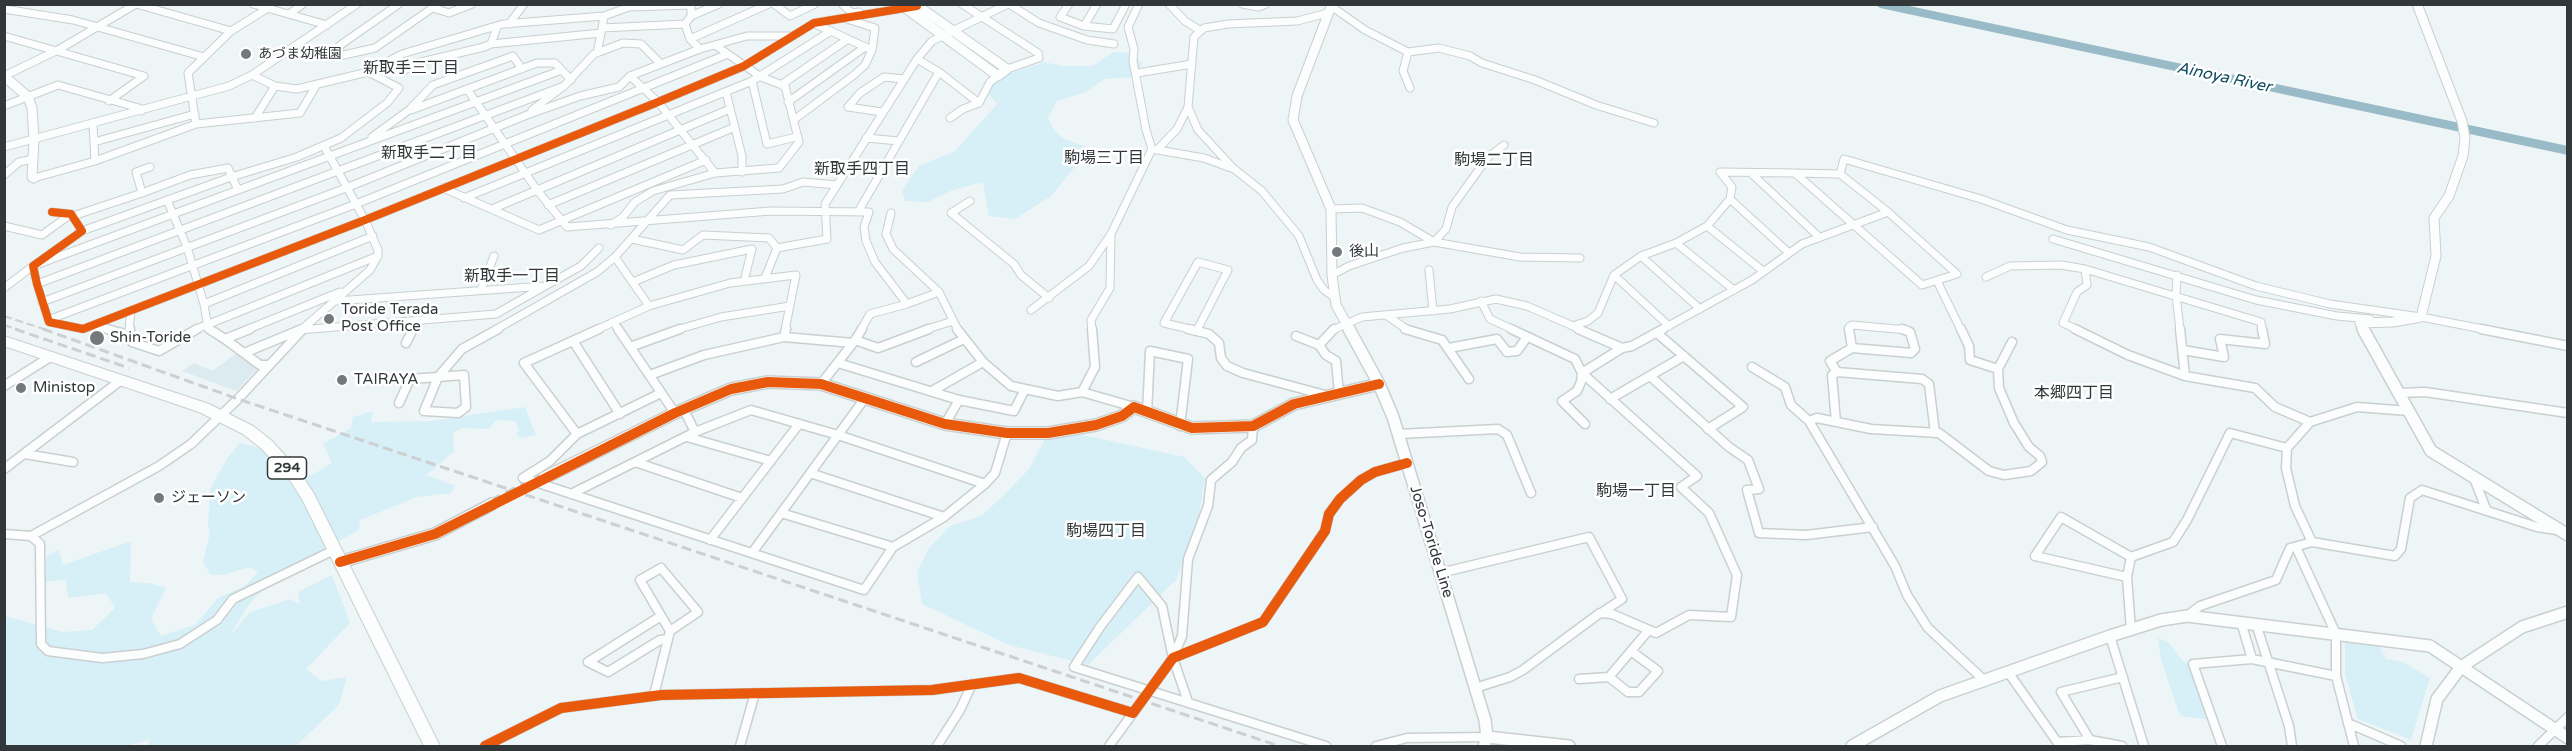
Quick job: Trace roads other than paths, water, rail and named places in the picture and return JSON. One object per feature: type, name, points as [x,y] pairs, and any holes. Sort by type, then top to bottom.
[{"type":"highway","name":"294","points":[[4,341],[222,415],[267,445],[294,475],[308,496],[432,747]]},
{"type":"street","points":[[231,31],[136,4],[58,50],[4,76],[28,97],[32,108],[34,140],[32,177],[95,161],[196,124],[300,113],[317,84]]},
{"type":"street","points":[[253,4],[327,25]]},
{"type":"street","points":[[289,14],[303,4]]},
{"type":"street","points":[[4,147],[230,86],[252,75],[357,4]]},
{"type":"street","points":[[399,4],[339,46],[339,56],[375,48],[435,7],[449,13],[472,4]]},
{"type":"street","points":[[509,24],[524,4]]},
{"type":"street","points":[[388,63],[403,71],[417,63],[491,44],[602,30],[685,24],[691,16],[719,4]]},
{"type":"street","points":[[690,39],[769,4]]},
{"type":"street","points":[[774,4],[790,16],[815,4]]},
{"type":"street","points":[[842,4],[852,13],[881,10]]},
{"type":"street","points":[[849,9],[859,4]]},
{"type":"street","points":[[950,118],[963,109],[979,103],[990,82],[1007,69],[1039,58],[1038,53],[962,4]]},
{"type":"street","points":[[777,248],[827,239],[825,204],[882,112],[917,59],[932,41],[1009,4],[1039,23],[1087,40],[1114,44]]},
{"type":"street","points":[[1068,4],[1060,17],[1084,26],[1113,29],[1126,4]]},
{"type":"street","points":[[1084,26],[1096,4]]},
{"type":"street","points":[[1139,4],[1128,27],[1146,130],[1155,149]]},
{"type":"street","points":[[1169,4],[1185,21],[1201,31]]},
{"type":"street","points":[[1242,4],[1259,7],[1266,4]]},
{"type":"street","points":[[2417,4],[2462,122],[2464,134],[2463,156],[2449,196],[2434,218],[2436,256],[2421,316]]},
{"type":"street","points":[[252,75],[274,86],[297,89],[368,72],[402,54],[509,24],[604,16],[628,7],[691,5],[691,16]]},
{"type":"street","points":[[33,266],[48,322],[83,329],[365,220],[744,66],[814,23],[916,5],[1007,69]]},
{"type":"street","points":[[902,6],[998,76]]},
{"type":"street","points":[[196,124],[188,73],[231,31],[268,8]]},
{"type":"street","points":[[1031,310],[1089,266],[1111,234],[1155,149],[1177,129],[1188,107],[1194,62],[1194,37],[1204,28],[1228,24],[1297,21],[1330,8],[1365,30],[1408,52],[1439,48],[1470,56],[1482,63],[1535,80],[1596,105],[1654,123]]},
{"type":"street","name":"Joso-Toride Line","points":[[1330,8],[1293,112],[1295,129],[1331,209],[1334,297],[1343,322],[1379,384],[1399,434],[1486,726],[1486,742]]},
{"type":"street","points":[[4,9],[73,20],[204,57]]},
{"type":"street","points":[[597,53],[604,16]]},
{"type":"street","points":[[795,119],[865,65],[875,28],[844,18]]},
{"type":"street","points":[[814,23],[869,49]]},
{"type":"street","points":[[685,24],[690,39],[700,48]]},
{"type":"street","points":[[491,44],[497,27]]},
{"type":"street","points":[[464,198],[761,77],[831,31]]},
{"type":"street","points":[[4,36],[144,76],[109,101]]},
{"type":"street","points":[[42,302],[346,188],[527,115],[580,96],[619,87],[630,76],[700,48],[747,36],[790,36]]},
{"type":"street","points":[[781,85],[848,39]]},
{"type":"street","points":[[527,115],[571,80],[597,53],[623,43],[641,44],[661,64]]},
{"type":"street","points":[[610,226],[623,217],[635,202],[653,191],[715,173],[779,168],[798,142],[795,119],[785,86],[761,77],[716,45]]},
{"type":"street","points":[[788,102],[869,49]]},
{"type":"street","points":[[1408,52],[1403,71],[1410,88]]},
{"type":"street","points":[[48,320],[356,204],[728,54]]},
{"type":"street","points":[[364,143],[409,110],[433,85],[513,56],[522,69]]},
{"type":"street","points":[[917,59],[939,72],[979,103]]},
{"type":"street","points":[[409,110],[537,63],[555,63],[571,80]]},
{"type":"street","points":[[1137,73],[1192,64]]},
{"type":"street","points":[[33,266],[330,158],[364,143],[562,70]]},
{"type":"street","points":[[7,284],[82,231],[231,177],[297,157],[341,138],[387,103],[399,88],[368,72]]},
{"type":"street","points":[[858,212],[939,72]]},
{"type":"street","points":[[630,76],[658,102],[715,173]]},
{"type":"street","points":[[882,112],[848,106],[860,93],[884,76],[904,79]]},
{"type":"street","points":[[752,81],[767,144],[796,137]]},
{"type":"street","points":[[4,106],[58,85],[139,108],[141,111]]},
{"type":"street","points":[[255,118],[274,86]]},
{"type":"street","points":[[37,284],[564,86]]},
{"type":"street","points":[[467,89],[537,190],[567,228],[771,211],[869,212],[864,227],[866,241],[875,262],[907,304]]},
{"type":"street","points":[[726,92],[742,156],[742,172]]},
{"type":"street","points":[[1188,107],[1198,130],[1233,168],[1262,191],[1299,236],[1317,280],[1324,290],[1334,297]]},
{"type":"street","points":[[492,209],[730,109]]},
{"type":"street","points":[[94,142],[195,114]]},
{"type":"street","points":[[93,124],[95,161]]},
{"type":"street","points":[[548,205],[735,127]]},
{"type":"street","points":[[866,138],[899,141]]},
{"type":"street","points":[[1332,275],[1349,266],[1403,248],[1434,242],[1446,229],[1452,207],[1482,165],[1488,157],[1504,145]]},
{"type":"street","points":[[5,535],[31,536],[159,466],[191,444],[222,415],[304,328],[370,270],[378,256],[373,237],[324,146]]},
{"type":"street","points":[[1155,149],[1204,158],[1233,168]]},
{"type":"street","points":[[4,174],[18,162],[33,159]]},
{"type":"street","points":[[1840,174],[1844,159],[1997,205],[2067,230],[2149,247],[2256,286],[2330,304],[2421,316],[2568,346]]},
{"type":"street","points":[[443,188],[539,230],[706,160]]},
{"type":"street","points":[[142,193],[136,172],[150,168]]},
{"type":"street","points":[[4,226],[42,235],[72,215],[190,175],[228,168],[238,190]]},
{"type":"street","points":[[1572,326],[1588,321],[1598,313],[1614,275],[1641,256],[1676,243],[1707,226],[1730,198],[1731,187],[1720,172],[1751,173],[1795,173],[1840,174],[1888,212],[1957,274],[1922,285],[1795,173]]},
{"type":"street","points":[[1751,173],[1818,236]]},
{"type":"street","points":[[399,404],[410,379],[438,377],[464,375],[466,407],[458,412],[434,414],[424,411],[438,377],[462,349],[504,323],[594,274],[615,257],[670,195],[783,189],[803,182],[837,185]]},
{"type":"street","points":[[1730,198],[1788,252]]},
{"type":"street","points":[[168,200],[187,247],[210,331],[225,339],[260,365],[269,365]]},
{"type":"street","points":[[970,201],[951,213],[1014,264],[1021,275],[1049,298]]},
{"type":"street","points":[[1331,209],[1362,208],[1400,222],[1434,242],[1520,257],[1580,258]]},
{"type":"street","points":[[1585,424],[1562,401],[1577,391],[1582,373],[1622,348],[1632,346],[1734,290],[1763,272],[1788,252],[1818,236],[1888,212]]},
{"type":"street","points":[[52,213],[72,215]]},
{"type":"street","points":[[891,213],[886,234],[893,249],[939,292],[964,339],[983,362],[1011,386],[1058,396],[1082,393],[1134,407],[1180,426],[1192,428],[1253,426],[1294,405],[1379,384]]},
{"type":"street","points":[[72,215],[82,231]]},
{"type":"street","points":[[1707,226],[1763,272]]},
{"type":"street","points":[[1082,393],[1095,367],[1091,320],[1110,288],[1111,234]]},
{"type":"street","points":[[632,239],[683,250],[703,236],[768,238],[777,248]]},
{"type":"street","points":[[204,304],[373,237]]},
{"type":"street","points":[[2053,239],[2256,300],[2337,316],[2392,322]]},
{"type":"street","points":[[1676,243],[1734,290]]},
{"type":"street","points":[[244,353],[304,328],[496,314],[581,266],[599,248]]},
{"type":"street","points":[[765,278],[777,248]]},
{"type":"street","points":[[633,282],[674,265],[752,249],[744,281]]},
{"type":"street","points":[[131,310],[129,334],[132,342],[159,351],[208,324],[378,256]]},
{"type":"street","points":[[481,290],[494,256]]},
{"type":"street","points":[[1641,256],[1700,309]]},
{"type":"street","points":[[615,257],[649,306]]},
{"type":"street","points":[[1197,331],[1228,270],[1198,262],[1164,323],[1209,334],[1219,343],[1221,358],[1227,366],[1243,373],[1334,395]]},
{"type":"street","points":[[1986,277],[2010,266],[2061,265],[2085,269],[2261,322],[2265,344],[2220,339],[2224,357],[2183,350]]},
{"type":"street","points":[[581,266],[594,274]]},
{"type":"street","points":[[2085,269],[2087,285],[2077,292],[2063,323],[2128,355],[2185,376],[2255,388],[2275,407],[2310,422]]},
{"type":"street","points":[[1429,270],[1433,311]]},
{"type":"street","points":[[577,434],[524,363],[649,306],[708,288],[796,275],[784,337]]},
{"type":"street","points":[[1614,275],[1669,326]]},
{"type":"street","points":[[2177,275],[2176,296],[2185,376]]},
{"type":"street","points":[[1937,281],[1969,346],[1970,360],[1998,369]]},
{"type":"street","points":[[336,301],[545,286]]},
{"type":"street","points":[[225,339],[340,292],[345,293]]},
{"type":"street","points":[[821,384],[854,342],[870,314],[939,292]]},
{"type":"street","points":[[1319,345],[1343,322],[1362,317],[1433,311],[1496,298],[1509,300],[1622,348]]},
{"type":"street","points":[[1481,301],[1490,319],[1575,359],[1582,373],[1697,476],[1681,487],[1709,513],[1737,575],[1731,617],[1689,615],[1656,633],[1612,614],[1600,613]]},
{"type":"street","points":[[630,347],[721,317],[790,306]]},
{"type":"street","points":[[496,314],[504,323]]},
{"type":"street","points":[[1386,315],[1407,330],[1442,340],[1469,379]]},
{"type":"street","points":[[2421,316],[2392,322],[2360,323],[2431,452],[2564,533]]},
{"type":"street","points":[[406,344],[417,320]]},
{"type":"street","points":[[650,375],[704,355],[784,337],[854,342],[878,348],[953,321]]},
{"type":"street","points":[[613,322],[661,393],[679,412],[691,435],[771,461]]},
{"type":"street","points":[[94,325],[129,334]]},
{"type":"street","points":[[1837,372],[1830,361],[1852,348],[1911,353],[1915,349],[1911,332],[1905,329],[1852,325],[1849,327],[1852,348]]},
{"type":"street","points":[[1657,333],[1743,407],[1708,429]]},
{"type":"street","points":[[1296,336],[1319,345],[1326,355],[1336,361],[1334,395]]},
{"type":"street","points":[[1449,348],[1497,339],[1507,352],[1517,351],[1527,337]]},
{"type":"street","points":[[916,362],[964,339]]},
{"type":"street","points":[[573,341],[620,414]]},
{"type":"street","points":[[1809,421],[1817,418],[1871,429],[1935,433],[1972,456],[1989,471],[2004,475],[2031,471],[2042,462],[2040,456],[2029,447],[2014,423],[1999,388],[1998,369],[2012,342]]},
{"type":"street","points":[[1147,413],[1150,351],[1188,359],[1180,426]]},
{"type":"street","points":[[1610,399],[1684,356]]},
{"type":"street","points":[[4,386],[50,357]]},
{"type":"street","points":[[932,391],[983,362]]},
{"type":"street","points":[[838,363],[959,400],[1014,411],[1025,389]]},
{"type":"street","points":[[1752,367],[1785,387],[1791,405],[1809,421],[1873,527],[1895,566],[1906,595],[1928,628],[1985,681]]},
{"type":"street","points":[[1836,422],[1832,375],[1837,372],[1922,379],[1929,384],[1935,433]]},
{"type":"street","points":[[1650,376],[1708,429],[1748,460],[1759,489],[1747,490],[1759,533],[1806,536],[1873,527]]},
{"type":"street","points":[[4,469],[120,381]]},
{"type":"street","points":[[544,478],[731,389],[768,382],[821,384],[945,424],[1007,433],[1048,433],[1096,425],[1122,416],[1134,407]]},
{"type":"street","points":[[661,393],[577,434],[550,461],[523,478],[864,590],[893,547],[944,517],[985,484],[995,472],[1007,433]]},
{"type":"street","points":[[2398,393],[2425,393],[2568,413]]},
{"type":"street","points":[[752,553],[865,398]]},
{"type":"street","points":[[945,424],[959,400]]},
{"type":"street","points":[[2312,542],[2295,506],[2286,468],[2287,448],[2310,422],[2357,407],[2409,411]]},
{"type":"street","points":[[571,494],[691,435],[751,410],[838,435],[985,484]]},
{"type":"street","points":[[710,540],[799,424]]},
{"type":"street","points":[[1109,747],[1148,689],[1173,658],[1182,636],[1188,559],[1208,506],[1211,480],[1232,462],[1240,448],[1252,440],[1253,426]]},
{"type":"street","points":[[1399,434],[1498,429],[1507,435],[1531,493]]},
{"type":"street","points":[[2127,577],[2035,556],[2061,517],[2131,556],[2173,542],[2187,520],[2230,433],[2287,448]]},
{"type":"street","points":[[24,454],[73,462]]},
{"type":"street","points":[[635,462],[742,498]]},
{"type":"street","points":[[1173,658],[1263,622],[1326,531],[1329,514],[1340,499],[1368,476],[1407,463]]},
{"type":"street","points":[[810,473],[944,517]]},
{"type":"street","points":[[2474,478],[2486,509]]},
{"type":"street","points":[[2187,616],[2200,606],[2276,580],[2290,548],[2312,542],[2396,556],[2401,549],[2410,498],[2422,490],[2486,509],[2537,528],[2564,533]]},
{"type":"street","points":[[31,536],[40,544],[41,644],[48,651],[102,658],[143,654],[180,644],[217,620],[233,599],[337,556],[435,534],[492,504]]},
{"type":"street","points":[[781,513],[893,547]]},
{"type":"street","points":[[1440,573],[1589,537],[1622,599],[1522,670],[1509,677],[1475,688]]},
{"type":"street","points":[[2296,547],[2336,634],[2336,676],[2354,747]]},
{"type":"street","points":[[2131,556],[2127,577],[2131,630]]},
{"type":"street","points":[[654,696],[669,635],[661,616],[640,580],[661,568],[698,612],[669,635],[608,672],[588,662],[661,616]]},
{"type":"street","points":[[1188,702],[1173,658],[1162,606],[1138,577],[1100,627],[1074,667],[1326,747]]},
{"type":"street","points":[[2426,747],[2437,699],[2461,667],[2522,627],[2568,612]]},
{"type":"street","points":[[1852,747],[1925,704],[2110,636],[2161,620],[2187,616],[2430,646],[2568,738]]},
{"type":"street","points":[[2241,622],[2252,659]]},
{"type":"street","points":[[2256,624],[2289,726],[2292,747]]},
{"type":"street","points":[[1610,677],[1648,631]]},
{"type":"street","points":[[2110,636],[2144,747]]},
{"type":"street","points":[[1579,679],[1610,677],[1628,692],[1639,692],[1658,671],[1631,651]]},
{"type":"street","points":[[2222,747],[2193,664],[2252,659],[2336,676]]},
{"type":"street","points":[[2008,672],[2059,744],[2090,740],[2122,747]]},
{"type":"street","points":[[2090,740],[2061,692],[2123,677]]},
{"type":"street","points":[[485,747],[561,708],[654,696],[932,690],[1019,678],[1133,712]]},
{"type":"street","points":[[937,747],[960,710],[972,684]]},
{"type":"street","points":[[740,747],[755,693]]},
{"type":"street","points":[[2538,747],[2568,717]]},
{"type":"street","points":[[2348,723],[2401,747]]},
{"type":"street","points":[[1376,747],[1407,738],[1569,747]]},
{"type":"waterway","name":"Ainoya River","points":[[1880,4],[2568,151]]},
{"type":"tunnel","points":[[492,504],[541,479]]},
{"type":"railway","points":[[4,316],[47,330]]},
{"type":"railway","points":[[4,325],[19,330]]},
{"type":"railway","points":[[15,329],[129,368]]},
{"type":"railway","points":[[43,329],[238,399],[1279,746]]},
{"type":"place","name":"あづま幼稚園","points":[[246,54]]},
{"type":"place","name":"後山","points":[[1337,252]]},
{"type":"place","name":"Toride Terada Post Office","points":[[329,319]]},
{"type":"place","name":"Shin-Toride","points":[[97,338]]},
{"type":"place","name":"TAIRAYA","points":[[342,380]]},
{"type":"place","name":"Ministop","points":[[21,388]]},
{"type":"place","name":"ジェーソン","points":[[159,498]]},
{"type":"district","name":"新取手三丁目","points":[[411,69]]},
{"type":"district","name":"新取手二丁目","points":[[429,154]]},
{"type":"district","name":"駒場三丁目","points":[[1104,159]]},
{"type":"district","name":"駒場二丁目","points":[[1494,161]]},
{"type":"district","name":"新取手四丁目","points":[[862,170]]},
{"type":"district","name":"新取手一丁目","points":[[512,277]]},
{"type":"district","name":"本郷四丁目","points":[[2074,394]]},
{"type":"district","name":"駒場一丁目","points":[[1636,492]]},
{"type":"district","name":"駒場四丁目","points":[[1106,532]]}]
